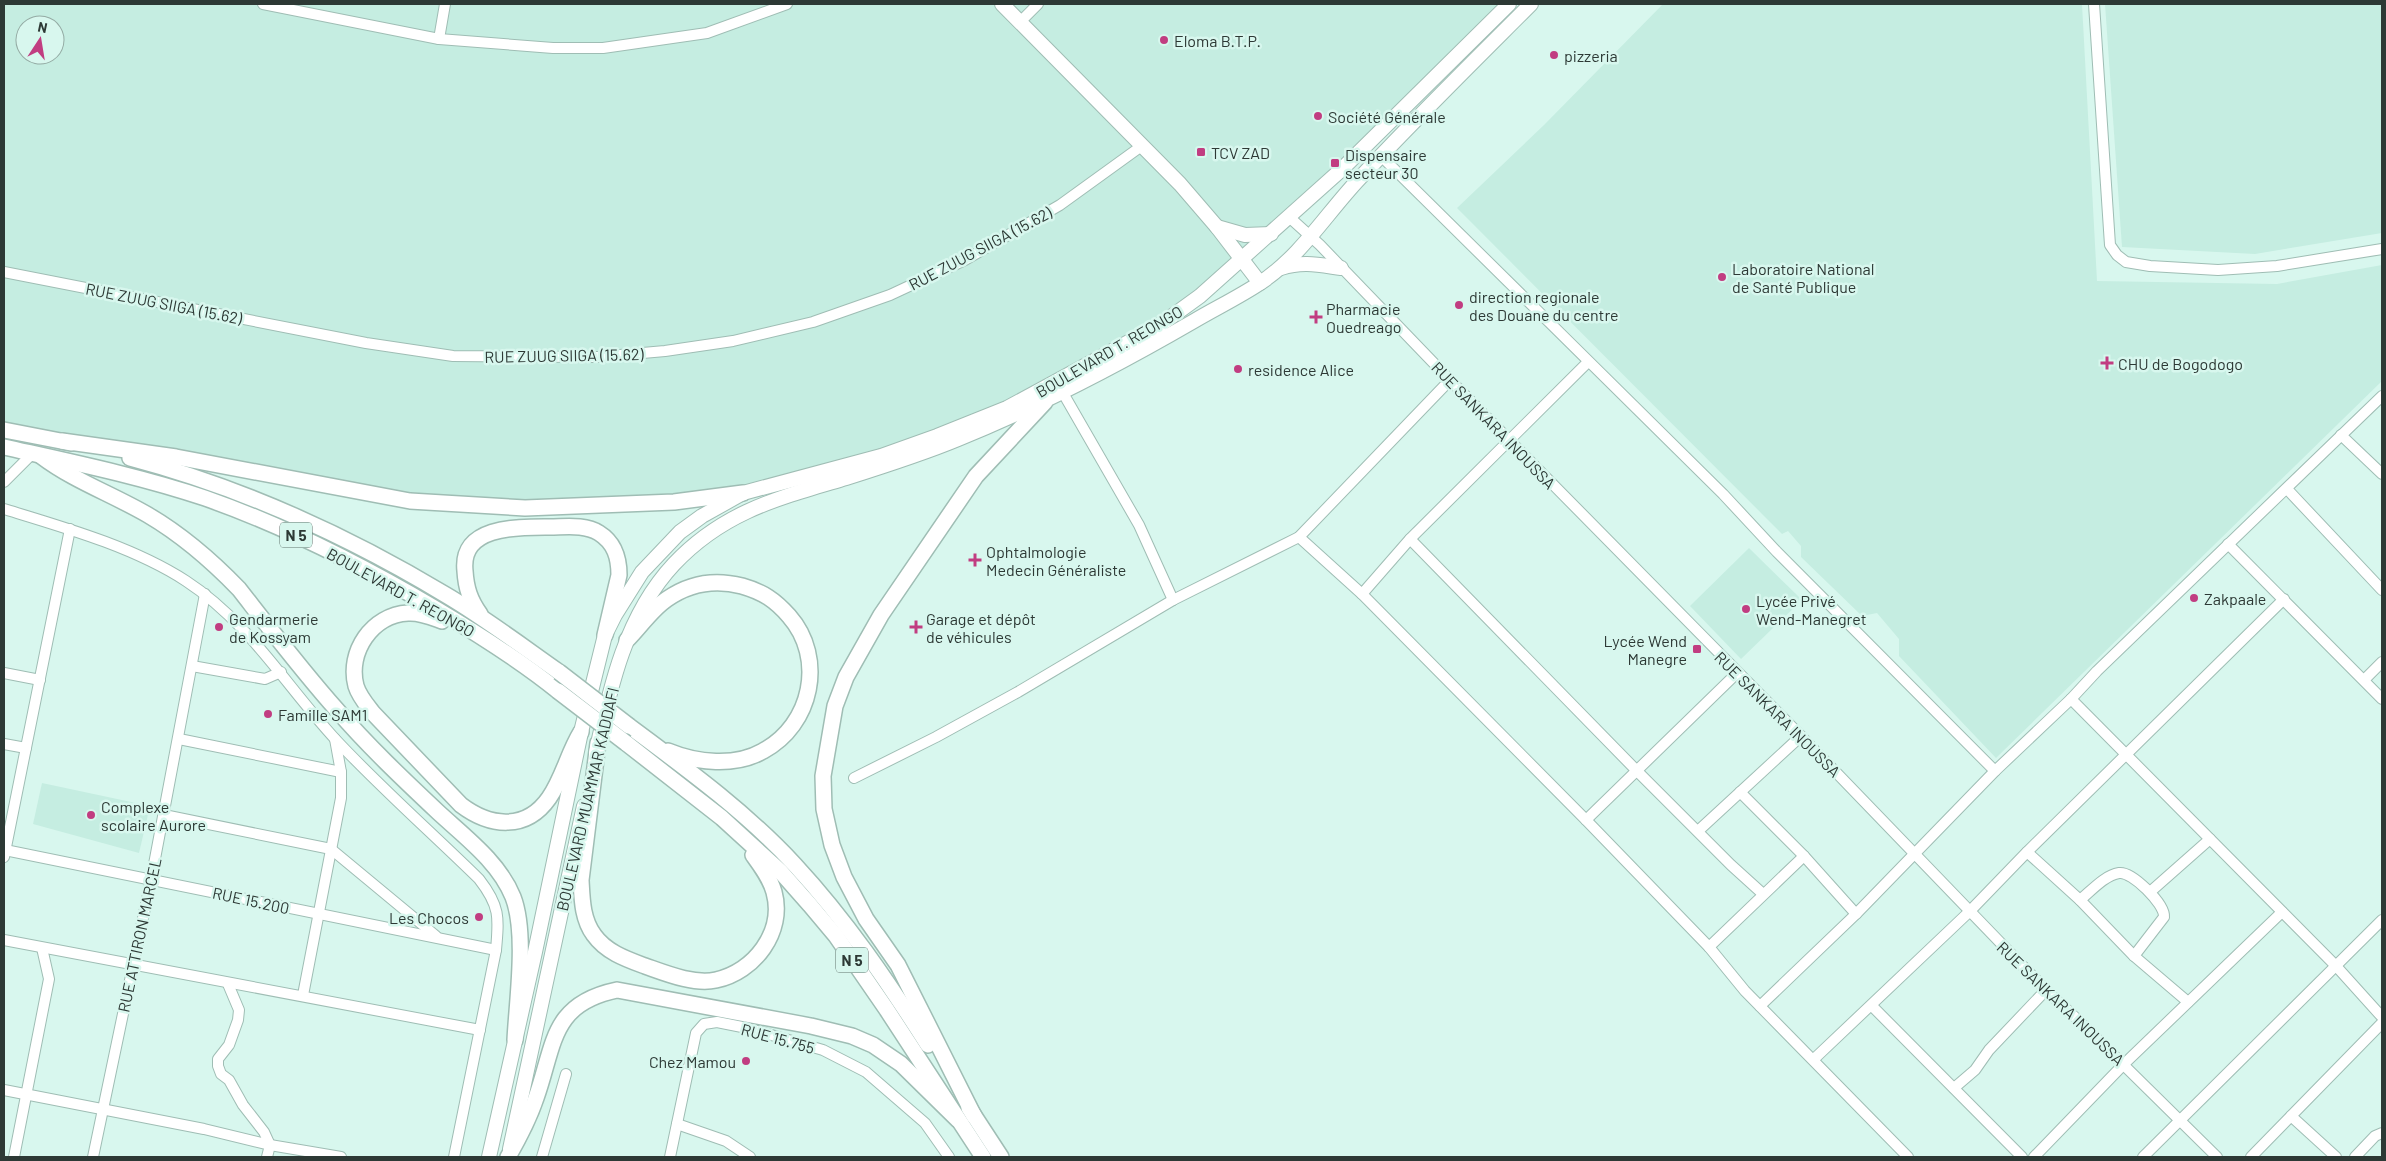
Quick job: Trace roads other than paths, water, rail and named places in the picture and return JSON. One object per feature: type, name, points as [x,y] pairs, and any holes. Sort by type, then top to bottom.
[{"type":"highway","points":[[974,1116],[898,965],[866,919],[844,877],[832,845],[824,809],[823,776],[835,706],[846,677],[881,615],[976,476],[1045,402]]},
{"type":"highway","name":"N 5","points":[[4,430],[62,440],[173,470],[234,491],[361,549],[446,595],[484,619],[559,672],[722,796],[801,871],[873,961],[1001,1157]]},
{"type":"highway","points":[[62,440],[176,456],[410,501],[525,508],[674,502],[743,493]]},
{"type":"highway","name":"BOULEVARD T. REONGO","points":[[4,447],[175,489],[239,511],[283,529],[353,564],[480,636],[626,743],[722,818]]},
{"type":"highway","points":[[37,455],[82,483],[166,526],[211,561],[239,590],[337,710],[423,798],[492,863],[513,897],[518,917],[520,959],[515,1040]]},
{"type":"highway","points":[[484,619],[469,596],[466,584],[464,567],[470,546],[485,534],[502,529],[579,527],[599,533],[610,542],[618,557],[619,575],[605,635]]},
{"type":"highway","points":[[627,640],[665,600],[698,584],[728,582],[755,590],[778,603],[804,636],[809,651],[811,682],[802,711],[788,734],[763,752],[732,761],[705,761],[656,746]]},
{"type":"highway","points":[[480,636],[425,615],[403,614],[387,619],[370,632],[356,653],[354,663],[356,687],[362,699],[461,805],[474,815],[494,822],[516,821],[533,814],[549,798],[571,748],[581,732]]},
{"type":"highway","points":[[598,743],[581,880],[582,902],[586,921],[603,946],[624,958],[659,971],[694,980],[714,981],[742,969],[762,951],[772,935],[776,912],[774,892],[764,870],[745,842],[722,818]]},
{"type":"highway","name":"N 5","points":[[722,818],[780,871],[836,936],[930,1074],[983,1157]]},
{"type":"highway","points":[[508,1157],[536,1098],[549,1054],[561,1023],[578,1005],[587,999],[617,990],[852,1036],[873,1045],[901,1064],[958,1120]]},
{"type":"main road","points":[[1002,4],[1143,145],[1216,227],[1260,284]]},
{"type":"main road","name":"BOULEVARD T. REONGO","points":[[702,516],[743,493],[881,456],[1007,408],[1160,325],[1200,296],[1342,169],[1509,4]]},
{"type":"main road","name":"BOULEVARD T. REONGO","points":[[766,502],[880,468],[957,439],[1045,402],[1153,345],[1260,284],[1280,268],[1312,237],[1356,183],[1531,4]]},
{"type":"main road","points":[[1216,227],[1245,235],[1259,236],[1271,234]]},
{"type":"main road","points":[[1280,268],[1297,263],[1312,263],[1341,268]]},
{"type":"main road","name":"BOULEVARD MUAMMAR KADDAFI","points":[[508,1157],[598,743],[616,671],[627,640],[655,587],[674,564],[693,546],[728,521],[766,502]]},
{"type":"main road","name":"BOULEVARD MUAMMAR KADDAFI","points":[[489,1157],[581,732],[605,635],[615,615],[642,572],[680,532],[702,516]]},
{"type":"street","points":[[263,4],[438,39],[553,48],[603,48],[707,33],[787,4]]},
{"type":"street","points":[[438,39],[445,4]]},
{"type":"street","points":[[1020,22],[1038,4]]},
{"type":"street","points":[[2094,4],[2110,245],[2116,254],[2126,262],[2150,266],[2218,270],[2277,266],[2382,249]]},
{"type":"street","name":"RUE ZUUG SIIGA (15.62)","points":[[4,272],[366,343],[454,356],[598,357],[665,352],[733,341],[812,322],[890,295],[965,260],[1060,205],[1143,145]]},
{"type":"street","points":[[1382,156],[1723,494],[1777,552],[1994,771]]},
{"type":"street","name":"RUE SANKARA INOUSSA","points":[[1288,216],[1312,237],[1737,674],[1801,736],[2046,990],[2217,1157]]},
{"type":"street","points":[[1362,594],[1410,539],[1588,362]]},
{"type":"street","points":[[854,778],[1018,692],[1173,600],[1299,537],[1450,380]]},
{"type":"street","points":[[1064,393],[1139,525],[1173,600]]},
{"type":"street","points":[[1760,1006],[1916,854],[1994,771],[2071,699],[2097,671],[2382,396]]},
{"type":"street","points":[[2341,435],[2382,474]]},
{"type":"street","points":[[4,482],[37,455]]},
{"type":"street","points":[[2287,489],[2382,590]]},
{"type":"street","points":[[4,510],[70,529],[168,570],[205,594],[249,633],[335,739],[479,879],[493,898],[499,923],[496,950],[454,1157]]},
{"type":"street","points":[[4,854],[70,529]]},
{"type":"street","points":[[1299,537],[1362,594],[1586,820],[1709,947],[1760,1006],[1908,1157]]},
{"type":"street","points":[[1410,539],[1637,772],[1730,865],[1763,894]]},
{"type":"street","points":[[2228,544],[2382,699]]},
{"type":"street","name":"RUE ATTIRON MARCEL","points":[[93,1157],[164,815],[205,594]]},
{"type":"street","points":[[1814,1059],[1969,912],[2126,753],[2179,704],[2284,599]]},
{"type":"street","points":[[2364,680],[2382,662]]},
{"type":"street","points":[[192,666],[265,679],[280,672]]},
{"type":"street","points":[[4,673],[40,680]]},
{"type":"street","points":[[1586,820],[1737,674]]},
{"type":"street","points":[[2071,699],[2336,966],[2382,1017]]},
{"type":"street","points":[[1698,831],[1801,736]]},
{"type":"street","points":[[179,738],[342,772]]},
{"type":"street","points":[[303,995],[317,914],[341,798],[342,772],[335,739]]},
{"type":"street","points":[[4,744],[26,748]]},
{"type":"street","points":[[1740,792],[1804,856],[1856,914]]},
{"type":"street","points":[[164,815],[331,849],[437,936]]},
{"type":"street","points":[[2150,892],[2210,839]]},
{"type":"street","points":[[2027,852],[2080,900],[2134,956],[2188,1002]]},
{"type":"street","name":"RUE 15.200","points":[[4,854],[151,880],[437,936],[496,950]]},
{"type":"street","points":[[1709,947],[1804,856]]},
{"type":"street","points":[[2080,900],[2105,880],[2120,872],[2129,874],[2150,892],[2163,910],[2164,917],[2134,956]]},
{"type":"street","points":[[2034,1157],[2123,1064],[2282,912]]},
{"type":"street","points":[[2143,1157],[2382,920]]},
{"type":"street","points":[[4,940],[228,984],[303,995],[480,1030]]},
{"type":"street","points":[[14,1157],[49,979],[42,948]]},
{"type":"street","points":[[228,984],[239,1010],[238,1020],[229,1045],[218,1059],[218,1066],[222,1074],[229,1080],[243,1105],[264,1132],[270,1145],[267,1157]]},
{"type":"street","points":[[1954,1088],[1975,1070],[1989,1050],[2046,990]]},
{"type":"street","points":[[1872,1006],[2022,1157]]},
{"type":"street","name":"RUE 15.755","points":[[670,1157],[696,1033],[704,1024],[717,1022],[748,1028],[824,1050],[866,1072],[894,1094],[925,1123],[949,1157]]},
{"type":"street","points":[[2251,1157],[2382,1023]]},
{"type":"street","points":[[542,1157],[566,1074]]},
{"type":"street","points":[[4,1090],[270,1145],[341,1157]]},
{"type":"street","points":[[2291,1116],[2336,1157]]},
{"type":"street","points":[[677,1124],[726,1141],[750,1157]]},
{"type":"street","points":[[2355,1157],[2375,1136],[2382,1133]]},
{"type":"place","name":"Eloma B.T.P.","points":[[1164,40]]},
{"type":"place","name":"pizzeria","points":[[1554,55]]},
{"type":"place","name":"Société Générale","points":[[1318,116]]},
{"type":"place","name":"TCV ZAD","points":[[1201,152]]},
{"type":"place","name":"Dispensaire secteur 30","points":[[1335,163]]},
{"type":"place","name":"Laboratoire National de Santé Publique","points":[[1722,277]]},
{"type":"place","name":"direction regionale des Douane du centre","points":[[1459,305]]},
{"type":"place","name":"Pharmacie Ouedreago","points":[[1316,317]]},
{"type":"place","name":"CHU de Bogodogo","points":[[2107,363]]},
{"type":"place","name":"residence Alice","points":[[1238,369]]},
{"type":"place","name":"Ophtalmologie Medecin Généraliste","points":[[975,560]]},
{"type":"place","name":"Zakpaale","points":[[2194,598]]},
{"type":"place","name":"Lycée Privé Wend-Manegret","points":[[1746,609]]},
{"type":"place","name":"Gendarmerie de Kossyam","points":[[219,627]]},
{"type":"place","name":"Garage et dépôt de véhicules","points":[[916,627]]},
{"type":"place","name":"Lycée Wend Manegre","points":[[1697,649]]},
{"type":"place","name":"Famille SAM1","points":[[268,714]]},
{"type":"place","name":"Complexe scolaire Aurore","points":[[91,815]]},
{"type":"place","name":"Les Chocos","points":[[479,917]]},
{"type":"place","name":"Chez Mamou","points":[[746,1061]]}]
